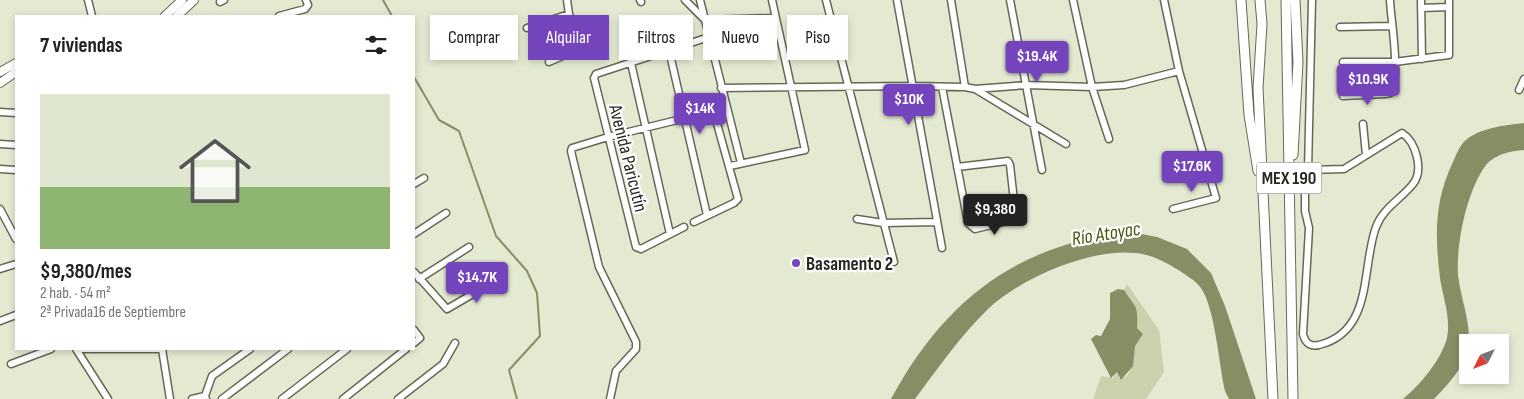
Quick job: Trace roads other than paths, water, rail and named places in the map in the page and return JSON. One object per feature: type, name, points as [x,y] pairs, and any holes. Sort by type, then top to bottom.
[{"type":"highway","points":[[1239,0],[1244,34],[1249,115],[1255,160],[1264,195]]},
{"type":"highway","name":"MEX 190","points":[[1260,0],[1262,24],[1258,88],[1273,399]]},
{"type":"highway","name":"MEX 190","points":[[1286,0],[1293,399]]},
{"type":"highway","points":[[1290,191],[1298,62],[1295,0]]},
{"type":"main road","points":[[166,15],[182,0]]},
{"type":"main road","points":[[178,15],[194,0]]},
{"type":"main road","points":[[0,72],[15,63]]},
{"type":"main road","points":[[0,83],[15,73]]},
{"type":"street","points":[[88,0],[92,15]]},
{"type":"street","points":[[549,62],[579,50],[581,45],[569,14],[566,0]]},
{"type":"street","points":[[685,0],[703,18]]},
{"type":"street","points":[[700,0],[704,15]]},
{"type":"street","points":[[772,0],[775,15]]},
{"type":"street","points":[[826,0],[894,262]]},
{"type":"street","points":[[897,0],[942,248]]},
{"type":"street","points":[[951,0],[965,87]]},
{"type":"street","points":[[1010,0],[1042,170]]},
{"type":"street","points":[[1073,0],[1092,87],[1109,140]]},
{"type":"street","points":[[1164,0],[1179,72],[1216,198],[1173,209]]},
{"type":"street","points":[[1308,170],[1344,169],[1402,133],[1417,153],[1416,179],[1414,183],[1386,210],[1376,226],[1362,300],[1356,315],[1348,329],[1340,336],[1316,346],[1309,345],[1304,340],[1303,334],[1309,228],[1305,211],[1308,170],[1312,0]]},
{"type":"street","points":[[1343,96],[1390,93],[1393,88],[1394,62],[1390,0]]},
{"type":"street","points":[[1421,0],[1422,59]]},
{"type":"street","points":[[283,15],[305,9],[307,2]]},
{"type":"street","points":[[1343,62],[1394,62],[1449,55],[1449,3],[1421,8]]},
{"type":"street","points":[[527,28],[569,14]]},
{"type":"street","points":[[730,166],[805,150],[777,22]]},
{"type":"street","points":[[1340,26],[1391,26]]},
{"type":"street","points":[[684,227],[670,234],[631,63],[703,39]]},
{"type":"street","points":[[671,60],[707,215]]},
{"type":"street","points":[[714,60],[741,163]]},
{"type":"street","name":"Avenida Paricutín","points":[[631,63],[596,74],[594,78],[638,249],[645,248],[670,234]]},
{"type":"street","points":[[721,88],[912,86],[965,87],[975,89],[1027,85],[1092,87],[1124,85],[1179,72]]},
{"type":"street","points":[[1519,90],[1524,79]]},
{"type":"street","points":[[942,87],[957,167],[968,223],[971,228],[975,229],[1016,219],[1008,161],[957,167]]},
{"type":"street","points":[[975,89],[1066,144]]},
{"type":"street","points":[[610,399],[616,371],[636,349],[636,342],[599,267],[571,151],[572,148],[608,137],[714,113],[726,108]]},
{"type":"street","points":[[0,112],[15,113]]},
{"type":"street","points":[[694,222],[734,203],[738,198],[714,113]]},
{"type":"street","points":[[1364,124],[1366,155]]},
{"type":"street","points":[[0,144],[15,145]]},
{"type":"street","points":[[0,169],[15,170]]},
{"type":"street","points":[[415,183],[424,178]]},
{"type":"street","points":[[0,209],[3,219],[15,237]]},
{"type":"street","points":[[415,233],[446,213]]},
{"type":"street","points":[[857,219],[883,223],[936,222]]},
{"type":"street","points":[[419,278],[469,246]]},
{"type":"street","points":[[0,269],[15,264]]},
{"type":"street","points":[[415,273],[448,309],[495,281]]},
{"type":"street","points":[[0,321],[15,315]]},
{"type":"street","points":[[415,331],[420,338],[415,342]]},
{"type":"street","points":[[398,399],[444,364],[455,343]]},
{"type":"street","points":[[11,364],[48,350]]},
{"type":"street","points":[[77,350],[108,399]]},
{"type":"street","points":[[162,350],[170,399]]},
{"type":"street","points":[[192,399],[205,397],[212,376],[249,350]]},
{"type":"street","points":[[222,399],[287,350]]},
{"type":"street","points":[[282,399],[346,350]]},
{"type":"street","points":[[343,399],[405,350]]},
{"type":"waterway","points":[[383,0],[391,15]]},
{"type":"waterway","points":[[415,79],[439,120],[459,131],[496,236],[527,271],[537,293],[540,336],[509,370],[517,399]]},
{"type":"place","name":"Basamento 2","points":[[796,263]]},
{"type":"water label","name":"Río Atoyac","points":[[1106,233]]}]
